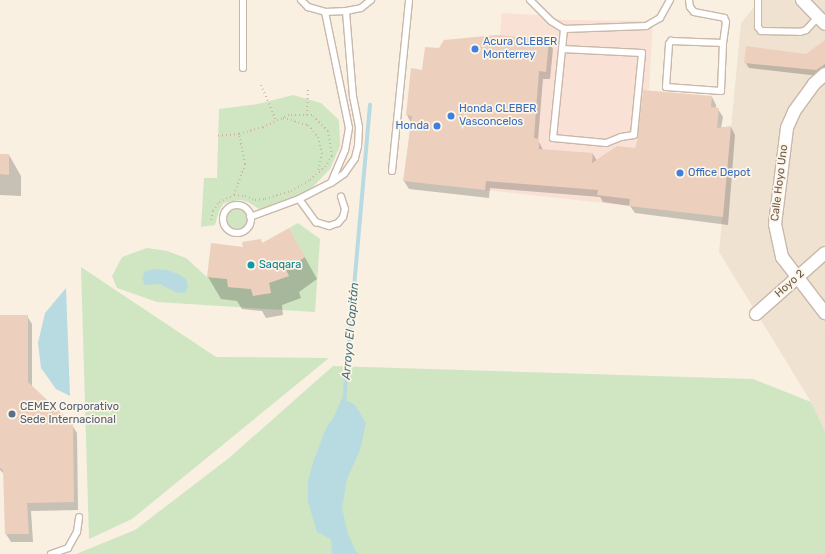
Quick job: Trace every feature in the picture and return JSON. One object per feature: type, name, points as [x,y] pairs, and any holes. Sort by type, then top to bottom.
[{"type":"street","points":[[802,0],[821,20]]},
{"type":"street","name":"Calle Hoyo Uno","points":[[825,74],[814,84],[794,112],[787,128],[775,224],[782,257],[825,313]]},
{"type":"street","name":"Hoyo 2","points":[[756,314],[825,253]]},
{"type":"lane","points":[[243,0],[243,68]]},
{"type":"lane","points":[[301,0],[308,7],[325,12],[346,11],[361,8],[371,0]]},
{"type":"lane","points":[[392,171],[409,0]]},
{"type":"lane","points":[[530,0],[551,21],[564,29],[646,26],[660,18],[670,0]]},
{"type":"lane","points":[[689,0],[692,10],[697,14],[724,18],[726,22],[720,91],[665,86],[670,42],[723,44]]},
{"type":"lane","points":[[758,0],[758,26],[760,31],[800,32],[806,30],[821,20]]},
{"type":"lane","points":[[250,217],[299,199],[331,183],[350,167],[355,158],[359,136],[353,97],[346,11]]},
{"type":"lane","points":[[325,12],[349,128],[343,158],[331,183]]},
{"type":"lane","points":[[562,49],[641,53],[634,136],[621,137],[606,143],[553,138],[564,29]]},
{"type":"lane","points":[[299,199],[316,222],[330,226],[338,223],[343,217],[345,209],[341,197]]},
{"type":"lane","points":[[234,206],[246,209],[250,217],[250,222],[246,230],[237,233],[228,230],[223,222],[224,214],[234,206]]},
{"type":"lane","points":[[51,554],[68,548],[77,532],[79,517]]},
{"type":"path","points":[[261,85],[276,121]]},
{"type":"path","points":[[307,115],[308,89]]},
{"type":"path","points":[[211,220],[213,210],[219,202],[234,196],[245,196],[255,200],[265,199],[291,191],[310,180],[325,168],[332,156],[328,131],[312,115],[289,115],[263,127],[239,134],[218,136]]},
{"type":"path","points":[[282,117],[308,125],[318,137],[322,153],[318,173]]},
{"type":"path","points":[[234,196],[245,164],[239,134]]},
{"type":"shaded area","points":[[760,0],[825,0],[825,431],[811,402],[719,252],[741,23]]},
{"type":"shaded area","points":[[502,13],[538,15],[562,20],[653,21],[649,90],[641,90],[629,206],[485,190]]},
{"type":"green space","points":[[293,95],[321,103],[339,120],[340,146],[330,169],[309,191],[276,204],[259,209],[248,202],[241,200],[223,204],[219,211],[215,225],[201,227],[204,178],[217,178],[219,109],[258,104]]},
{"type":"green space","points":[[237,209],[244,212],[247,219],[244,226],[237,229],[230,226],[227,219],[230,212]]},
{"type":"green space","points":[[298,223],[320,239],[315,312],[157,302],[117,288],[112,276],[122,257],[147,248],[167,251],[186,258],[207,277],[227,279],[228,287],[251,289],[253,296],[271,293],[269,283],[289,276],[286,270],[305,257],[289,228]]},
{"type":"green space","points":[[81,267],[216,357],[329,358],[132,519],[89,539]]},
{"type":"green space","points":[[333,366],[753,379],[811,402],[825,431],[825,554],[76,554],[135,530],[229,458]]},
{"type":"water","points":[[155,269],[167,270],[186,279],[188,286],[186,291],[183,293],[175,292],[160,284],[145,285],[142,278],[145,271]]},
{"type":"water","points":[[66,288],[70,396],[56,389],[41,368],[38,343],[45,313]]},
{"type":"water","points":[[342,398],[355,405],[366,423],[360,450],[347,479],[342,508],[348,534],[356,552],[359,554],[332,554],[331,539],[317,532],[308,502],[308,482],[313,462],[327,426],[334,417]]},
{"type":"building","points":[[497,35],[549,40],[546,72],[539,71],[534,138],[539,139],[539,149],[593,153],[592,163],[617,146],[635,148],[643,90],[712,96],[711,107],[719,108],[717,128],[731,126],[723,217],[629,206],[630,199],[597,195],[598,190],[486,181],[485,190],[403,181],[412,116],[406,115],[411,68],[422,70],[425,47],[439,48],[444,40]]},
{"type":"building","points":[[825,40],[825,64],[816,70],[744,63],[746,46],[806,54]]},
{"type":"building","points":[[0,154],[9,154],[9,175],[0,174]]},
{"type":"building","name":"Saqqara","points":[[289,228],[305,257],[286,270],[289,276],[269,283],[271,293],[253,296],[251,289],[228,287],[227,279],[207,277],[211,243],[243,247],[242,242],[261,239],[262,243]]},
{"type":"building","points":[[0,315],[28,315],[28,382],[73,424],[74,502],[27,503],[29,534],[5,534],[3,470],[0,468]]},
{"type":"waterway","name":"Arroyo El Capitán","points":[[344,402],[370,105]]},
{"type":"place","name":"Acura CLEBER Monterrey","points":[[475,49]]},
{"type":"place","name":"Honda CLEBER Vasconcelos","points":[[451,116]]},
{"type":"place","name":"Honda","points":[[437,126]]},
{"type":"place","name":"Office Depot","points":[[680,173]]},
{"type":"place","name":"Saqqara","points":[[251,265]]},
{"type":"place","name":"CEMEX Corporativo Sede Internacional","points":[[12,414]]}]
